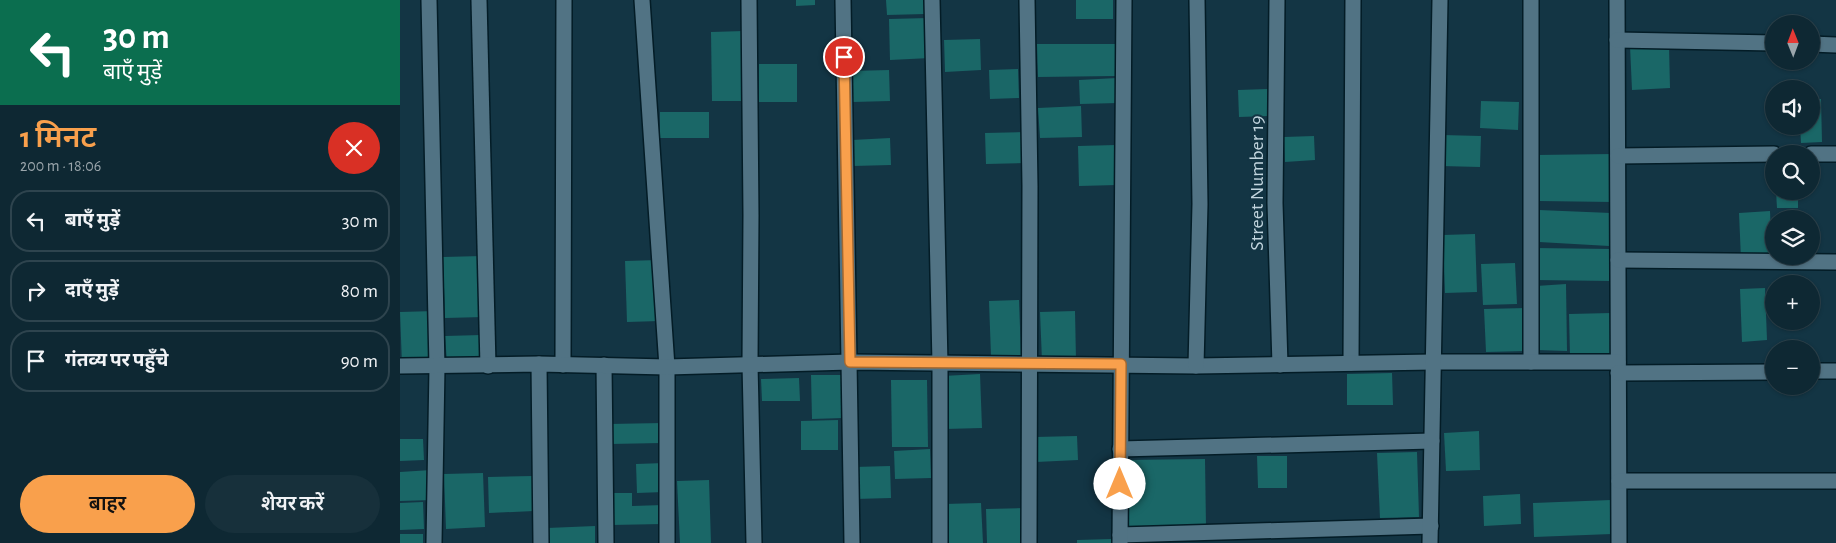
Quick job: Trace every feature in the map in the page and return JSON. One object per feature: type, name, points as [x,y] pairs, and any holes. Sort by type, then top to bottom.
[{"type":"street","points":[[429,0],[437,367],[434,543]]},
{"type":"street","points":[[479,0],[488,366]]},
{"type":"street","points":[[563,365],[564,0]]},
{"type":"street","points":[[642,0],[667,367],[668,543]]},
{"type":"street","points":[[749,0],[750,364],[754,543]]},
{"type":"street","points":[[843,0],[852,543]]},
{"type":"street","points":[[932,0],[940,364],[940,543]]},
{"type":"street","points":[[1027,0],[1030,186],[1028,364],[1029,543]]},
{"type":"street","points":[[1124,0],[1120,539],[1430,526]]},
{"type":"street","points":[[1196,366],[1200,204],[1197,0]]},
{"type":"street","name":"Street Number 19","points":[[1277,0],[1275,202],[1280,365]]},
{"type":"street","points":[[1351,364],[1353,0]]},
{"type":"street","points":[[1430,543],[1440,0]]},
{"type":"street","points":[[1531,0],[1531,362]]},
{"type":"street","points":[[1617,0],[1619,543]]},
{"type":"street","points":[[1617,40],[1765,43]]},
{"type":"street","points":[[1820,44],[1836,45]]},
{"type":"street","points":[[1618,156],[1765,154]]},
{"type":"street","points":[[1820,154],[1836,154]]},
{"type":"street","points":[[1618,260],[1836,262]]},
{"type":"street","points":[[400,366],[437,367],[539,364],[667,367],[850,362],[1196,366],[1531,362],[1618,368],[1765,372]]},
{"type":"street","points":[[539,364],[541,543]]},
{"type":"street","points":[[604,365],[606,543]]},
{"type":"street","points":[[1820,371],[1836,371]]},
{"type":"street","points":[[1120,449],[1432,441]]},
{"type":"street","points":[[1619,481],[1836,481]]},
{"type":"building","points":[[796,0],[815,0],[815,5],[796,6]]},
{"type":"building","points":[[886,0],[924,0],[925,14],[887,15]]},
{"type":"building","points":[[1076,0],[1113,0],[1113,19],[1076,19]]},
{"type":"building","points":[[929,18],[930,58],[890,60],[889,19]]},
{"type":"building","points":[[744,31],[746,101],[712,101],[711,32]]},
{"type":"building","points":[[980,39],[981,70],[945,72],[944,40]]},
{"type":"building","points":[[1037,44],[1115,44],[1116,76],[1038,77]]},
{"type":"building","points":[[1669,45],[1670,88],[1632,90],[1630,46]]},
{"type":"building","points":[[759,64],[797,64],[797,102],[759,102]]},
{"type":"building","points":[[1018,69],[1019,98],[990,99],[989,70]]},
{"type":"building","points":[[889,70],[890,101],[853,102],[851,71]]},
{"type":"building","points":[[1117,78],[1118,103],[1080,104],[1079,80]]},
{"type":"building","points":[[1268,89],[1269,116],[1239,117],[1238,90]]},
{"type":"building","points":[[1821,99],[1822,142],[1801,143],[1801,135],[1820,135]]},
{"type":"building","points":[[1481,101],[1519,102],[1518,130],[1480,128]]},
{"type":"building","points":[[1081,106],[1082,137],[1040,138],[1038,108]]},
{"type":"building","points":[[660,112],[709,112],[709,138],[660,138]]},
{"type":"building","points":[[1027,132],[1028,163],[986,164],[985,133]]},
{"type":"building","points":[[1442,135],[1481,136],[1480,167],[1441,166]]},
{"type":"building","points":[[1314,136],[1315,160],[1285,162],[1284,137]]},
{"type":"building","points":[[890,138],[891,165],[853,166],[852,140]]},
{"type":"building","points":[[1116,145],[1117,185],[1079,186],[1078,146]]},
{"type":"building","points":[[1612,154],[1613,202],[1538,201],[1536,155]]},
{"type":"building","points":[[1777,200],[1798,200],[1798,208],[1777,208]]},
{"type":"building","points":[[1539,210],[1611,213],[1609,246],[1539,242]]},
{"type":"building","points":[[1765,211],[1765,257],[1741,259],[1739,213]]},
{"type":"building","points":[[1475,234],[1477,292],[1445,293],[1443,235]]},
{"type":"building","points":[[1534,248],[1613,249],[1613,281],[1534,280]]},
{"type":"building","points":[[482,256],[484,317],[445,318],[443,257]]},
{"type":"building","points":[[658,260],[660,321],[627,322],[625,261]]},
{"type":"building","points":[[1515,263],[1517,304],[1483,305],[1481,264]]},
{"type":"building","points":[[1566,284],[1567,351],[1537,350],[1536,286]]},
{"type":"building","points":[[1765,288],[1765,330],[1767,330],[1767,340],[1742,342],[1740,289]]},
{"type":"building","points":[[1019,300],[1021,355],[991,356],[989,301]]},
{"type":"building","points":[[1527,308],[1528,351],[1486,352],[1484,309]]},
{"type":"building","points":[[435,311],[437,364],[402,365],[400,312]]},
{"type":"building","points":[[1075,311],[1076,360],[1042,361],[1040,312]]},
{"type":"building","points":[[1611,313],[1613,354],[1570,355],[1569,314]]},
{"type":"building","points":[[481,335],[482,362],[447,363],[445,336]]},
{"type":"building","points":[[1392,373],[1393,405],[1347,405],[1347,374]]},
{"type":"building","points":[[980,374],[982,428],[945,429],[943,376]]},
{"type":"building","points":[[811,375],[842,375],[843,418],[812,419]]},
{"type":"building","points":[[799,378],[800,401],[762,401],[761,379]]},
{"type":"building","points":[[891,380],[927,380],[928,447],[892,447]]},
{"type":"building","points":[[838,420],[838,450],[801,450],[801,421]]},
{"type":"building","points":[[662,423],[662,443],[610,444],[609,424]]},
{"type":"building","points":[[1479,431],[1480,470],[1446,471],[1444,433]]},
{"type":"building","points":[[1077,436],[1078,460],[1036,462],[1035,437]]},
{"type":"building","points":[[400,439],[423,439],[424,460],[400,461]]},
{"type":"building","points":[[930,449],[931,478],[895,479],[894,451]]},
{"type":"building","points":[[1417,452],[1419,517],[1380,518],[1377,453]]},
{"type":"building","points":[[1257,456],[1287,456],[1287,488],[1258,488]]},
{"type":"building","points":[[1205,459],[1206,527],[1126,528],[1125,460]]},
{"type":"building","points":[[664,463],[664,492],[637,493],[636,464]]},
{"type":"building","points":[[890,466],[891,498],[855,499],[854,467]]},
{"type":"building","points":[[431,470],[432,500],[400,501],[400,472]]},
{"type":"building","points":[[483,473],[485,527],[446,529],[444,474]]},
{"type":"building","points":[[533,476],[534,511],[489,513],[488,477]]},
{"type":"building","points":[[709,480],[711,543],[680,543],[677,481]]},
{"type":"building","points":[[610,493],[632,493],[632,506],[663,505],[663,524],[611,525]]},
{"type":"building","points":[[1520,494],[1521,524],[1484,526],[1483,496]]},
{"type":"building","points":[[1611,500],[1612,534],[1534,537],[1533,503]]},
{"type":"building","points":[[423,502],[424,529],[400,530],[400,503]]},
{"type":"building","points":[[981,503],[983,543],[945,543],[944,504]]},
{"type":"building","points":[[1024,508],[1025,543],[987,543],[986,509]]},
{"type":"building","points":[[595,526],[595,543],[547,543],[547,528]]},
{"type":"building","points":[[400,534],[423,534],[423,543],[400,543]]},
{"type":"building","points":[[1112,539],[1112,543],[1077,543],[1077,540]]},
{"type":"route","points":[[844,57],[850,362],[1121,364],[1120,484]]}]
